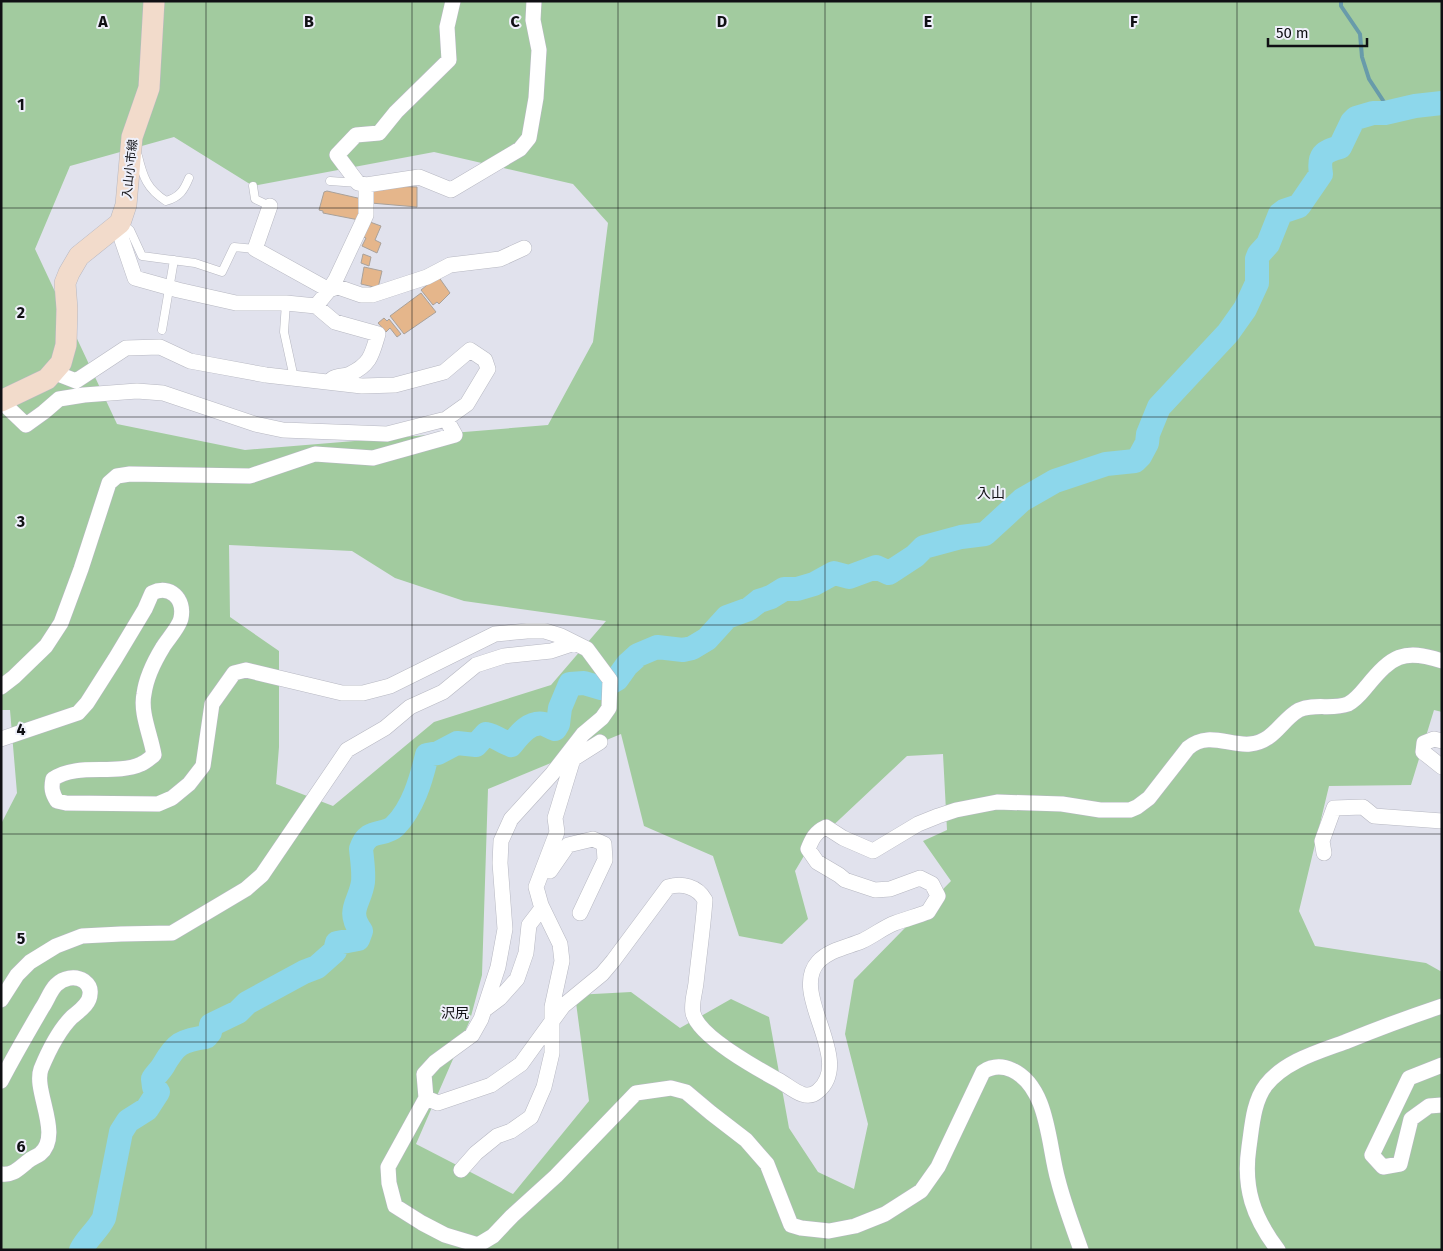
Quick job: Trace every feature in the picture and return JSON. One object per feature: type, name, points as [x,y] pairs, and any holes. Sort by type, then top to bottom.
[{"type":"main road","name":"入山小市線","points":[[120,223],[126,205],[132,137],[149,88],[154,1]]},
{"type":"main road","points":[[1,401],[47,379],[61,363],[66,345],[67,309],[65,284],[69,273],[79,256],[120,223]]},
{"type":"street","points":[[316,306],[329,290],[366,214],[362,184],[337,155],[356,135],[379,133],[396,112],[450,60],[447,27],[453,1]]},
{"type":"street","points":[[362,184],[419,177],[452,190],[520,150],[529,138],[536,98],[538,50],[533,20],[534,1]]},
{"type":"street","points":[[270,206],[255,249],[329,290],[338,287],[361,294],[372,295],[427,277],[450,265],[500,258],[524,248]]},
{"type":"street","points":[[120,223],[122,240],[135,278],[236,303],[286,303],[316,306],[335,322],[378,334],[371,359],[349,375],[334,377],[328,382]]},
{"type":"street","points":[[1,401],[26,425],[59,399],[137,391],[163,393],[255,424],[283,430],[387,434],[446,420],[467,404],[488,369],[485,360],[470,350],[444,372],[395,385],[362,386],[266,375],[190,361],[160,347],[126,348],[76,381],[53,372]]},
{"type":"street","points":[[1,687],[14,678],[46,646],[61,622],[81,569],[109,483],[117,476],[130,474],[250,476],[316,454],[373,458],[455,435],[446,420]]},
{"type":"street","points":[[1,739],[78,713],[88,703],[145,609],[152,592],[156,591],[169,591],[175,594],[180,601],[182,614],[181,620],[161,650],[144,694],[144,714],[154,755],[143,764],[130,768],[75,771],[59,775],[53,779],[51,786],[51,792],[57,801],[66,803],[158,804],[172,798],[189,784],[203,766],[212,704],[234,672],[239,670],[246,670],[342,693],[363,693],[390,686],[495,634],[544,631],[575,643],[587,649],[610,680],[608,708],[602,718],[583,734],[555,770],[511,819],[501,841],[500,863],[505,929],[498,967],[481,1019],[472,1035],[435,1062],[424,1074],[426,1098],[388,1167],[391,1194],[395,1206],[435,1231],[468,1243],[478,1244],[493,1236],[556,1176],[636,1093],[671,1088],[686,1092],[746,1140],[767,1164],[791,1225],[800,1228],[829,1231],[855,1226],[885,1214],[921,1192],[938,1167],[983,1072],[989,1068],[1001,1067],[1012,1071],[1027,1081],[1038,1099],[1057,1178],[1081,1250]]},
{"type":"street","points":[[1,1000],[17,975],[30,962],[56,946],[82,936],[172,933],[246,889],[262,875],[347,750],[385,728],[410,707],[443,692],[476,665],[504,656],[551,650],[575,643]]},
{"type":"street","points":[[426,1098],[438,1103],[491,1085],[521,1064],[563,1006],[602,974],[668,887],[676,885],[694,888],[701,893],[705,900],[701,948],[693,1004],[695,1018],[701,1026],[740,1059],[798,1092],[808,1096],[814,1094],[824,1086],[830,1069],[823,1032],[813,1002],[811,989],[816,964],[832,952],[862,941],[895,923],[928,912],[938,896],[932,884],[920,878],[890,889],[875,890],[845,880],[840,875],[817,862],[808,849],[814,835],[819,830],[826,827],[843,838],[873,850],[918,824],[938,816],[956,810],[997,802],[1062,804],[1100,810],[1130,810],[1149,798],[1188,748],[1195,742],[1221,739],[1248,744],[1258,742],[1272,735],[1296,712],[1302,709],[1313,706],[1338,706],[1349,703],[1361,693],[1380,669],[1395,659],[1418,655],[1442,661]]},
{"type":"street","points":[[1442,741],[1434,739],[1424,743],[1423,752],[1442,767]]},
{"type":"street","points":[[555,770],[600,742]]},
{"type":"street","points":[[461,1170],[476,1153],[497,1136],[510,1131],[531,1117],[544,1087],[552,1053],[552,1007],[562,961],[560,944],[542,908],[536,887],[557,832],[555,818],[573,759]]},
{"type":"street","points":[[1324,853],[1322,841],[1334,808],[1362,807],[1374,816],[1442,821]]},
{"type":"street","points":[[540,877],[545,877],[568,845],[592,838],[604,844],[605,860],[580,913]]},
{"type":"street","points":[[484,1010],[500,998],[516,979],[526,952],[529,925],[542,908]]},
{"type":"street","points":[[1,1081],[56,985],[70,977],[84,981],[89,986],[90,994],[87,1003],[62,1029],[40,1071],[39,1080],[49,1132],[46,1144],[41,1153],[18,1170],[8,1175],[1,1174]]},
{"type":"street","points":[[1278,1250],[1263,1230],[1256,1216],[1247,1174],[1248,1150],[1256,1109],[1265,1086],[1275,1075],[1308,1055],[1442,1006]]},
{"type":"street","points":[[1442,1065],[1409,1078],[1372,1155],[1383,1167],[1400,1164],[1411,1118],[1429,1106],[1442,1106]]},
{"type":"lane","points":[[132,137],[142,171],[153,193],[166,201],[175,198],[183,191],[189,178]]},
{"type":"lane","points":[[330,181],[362,184]]},
{"type":"lane","points":[[253,186],[255,199],[270,206]]},
{"type":"lane","points":[[120,223],[130,230],[142,256],[195,263],[222,272],[234,247],[255,249]]},
{"type":"lane","points":[[162,330],[174,260]]},
{"type":"lane","points":[[286,303],[284,332],[294,378]]},
{"type":"green space","points":[[1,1],[1442,1],[1442,712],[1434,710],[1411,785],[1329,786],[1299,911],[1315,946],[1426,963],[1442,972],[1442,1250],[1,1250],[1,824],[17,793],[10,710],[1,710]],"holes":[[[174,137],[253,186],[434,152],[573,184],[608,223],[593,342],[548,425],[245,450],[117,424],[35,249],[70,166]],[[229,545],[352,551],[395,578],[464,601],[606,621],[551,685],[434,722],[333,806],[276,784],[279,747],[279,651],[230,617]],[[621,734],[644,826],[713,856],[739,936],[782,944],[808,919],[795,871],[808,849],[907,756],[943,754],[947,830],[923,841],[951,881],[854,980],[845,1034],[868,1124],[854,1189],[818,1172],[789,1128],[769,1017],[731,999],[680,1028],[631,992],[575,995],[589,1101],[513,1194],[416,1144],[470,1020],[482,975],[488,789]]]},
{"type":"building","points":[[372,187],[417,187],[417,207],[371,203]]},
{"type":"building","points":[[327,191],[362,199],[359,220],[323,213],[323,211],[319,210],[324,192]]},
{"type":"building","points":[[370,222],[381,226],[375,240],[381,243],[377,253],[362,246],[366,238],[363,237]]},
{"type":"building","points":[[363,254],[371,257],[369,266],[361,263]]},
{"type":"building","points":[[364,267],[382,271],[378,288],[361,284]]},
{"type":"building","points":[[438,276],[450,293],[439,304],[437,302],[433,305],[421,290]]},
{"type":"building","points":[[421,293],[436,312],[404,334],[390,316]]},
{"type":"building","points":[[384,318],[387,321],[389,319],[401,334],[397,337],[390,328],[386,332],[378,323]]},
{"type":"waterway","points":[[1341,1],[1341,6],[1360,34],[1362,57],[1369,79],[1386,105],[1385,113]]},
{"type":"waterway","points":[[81,1250],[104,1218],[121,1132],[128,1121],[147,1109],[158,1092],[154,1087],[153,1079],[172,1052],[180,1044],[206,1037],[210,1032],[211,1025],[238,1012],[247,1003],[317,967],[335,951],[337,943],[358,939],[361,931],[354,912],[363,882],[361,849],[368,838],[391,829],[407,811],[416,793],[427,755],[438,753],[457,743],[476,745],[486,734],[511,745],[525,730],[534,725],[544,724],[555,729],[558,724],[560,708],[570,684],[584,683],[601,688],[617,679],[627,665],[638,655],[657,647],[683,650],[692,648],[707,639],[727,617],[749,609],[759,601],[771,597],[784,589],[797,589],[814,584],[834,573],[849,577],[876,567],[889,573],[915,556],[924,547],[961,537],[985,534],[1022,500],[1055,481],[1106,464],[1135,461],[1147,443],[1148,434],[1159,407],[1228,333],[1245,309],[1257,283],[1257,259],[1259,254],[1268,244],[1280,214],[1299,206],[1321,174],[1320,162],[1323,155],[1340,147],[1352,122],[1356,118],[1373,113],[1385,113],[1415,106],[1442,103]]},
{"type":"district","name":"入山","points":[[991,493]]},
{"type":"district","name":"沢尻","points":[[455,1013]]}]
